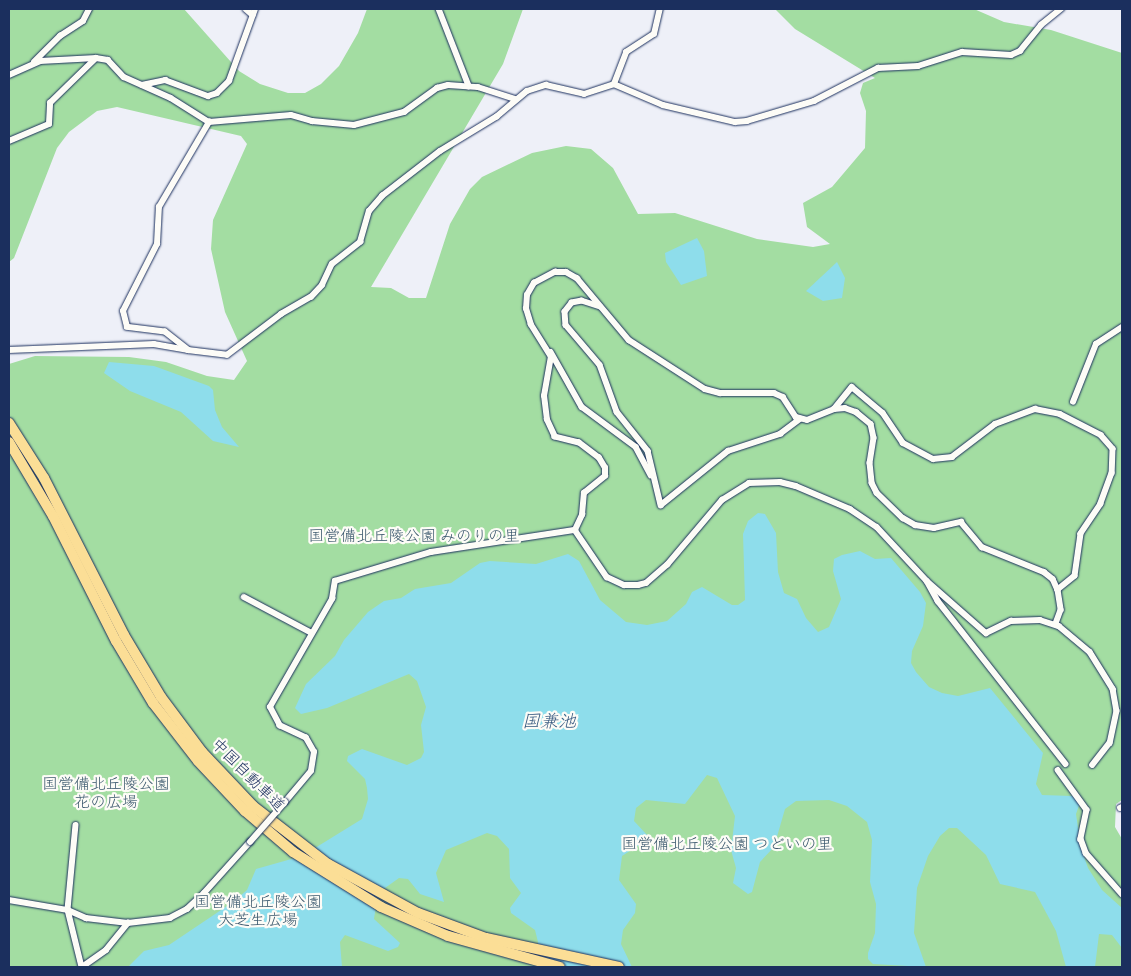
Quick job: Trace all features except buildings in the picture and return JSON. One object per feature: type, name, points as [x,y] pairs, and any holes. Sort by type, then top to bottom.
[{"type":"highway","name":"中国自動車道","points":[[9,423],[44,478],[124,635],[160,697],[227,780],[296,848]]},
{"type":"highway","name":"中国自動車道","points":[[9,442],[44,499],[121,649],[153,703],[223,790],[296,848],[384,903],[448,936],[522,959],[560,967]]},
{"type":"highway","name":"中国自動車道","points":[[384,903],[523,948],[619,967]]},
{"type":"street","points":[[9,75],[34,62],[60,36],[83,21],[89,9]]},
{"type":"street","points":[[246,9],[253,16]]},
{"type":"street","points":[[142,85],[165,80],[208,96],[217,93],[229,81],[256,9]]},
{"type":"street","points":[[440,9],[469,86]]},
{"type":"street","points":[[614,84],[626,52],[654,34],[660,9]]},
{"type":"street","points":[[9,350],[154,344],[227,354],[281,314],[311,297],[322,285],[332,264],[360,242],[369,211],[382,196],[516,100],[539,86],[559,86],[584,94],[614,84],[663,105],[735,122],[747,122],[814,101],[878,68],[918,66],[962,52],[1011,55],[1020,51],[1041,25],[1061,9]]},
{"type":"street","points":[[34,62],[96,58],[113,63],[124,77],[171,98],[209,122],[282,115],[354,125],[404,112],[437,88],[448,85],[469,86],[516,100]]},
{"type":"street","points":[[9,141],[49,124],[50,103],[96,58]]},
{"type":"street","points":[[188,350],[165,332],[127,327],[123,311],[157,244],[159,207],[209,122]]},
{"type":"street","points":[[800,420],[782,397],[774,393],[720,393],[698,386],[629,340],[573,275],[555,272],[537,280],[527,295],[527,315],[582,407],[636,448],[652,476],[661,505],[728,451],[775,436],[800,420],[815,419],[834,409],[845,408],[856,412],[871,424],[874,438],[870,468],[872,483],[877,493],[903,518],[928,527],[940,528],[961,522],[982,547],[1044,572],[1053,580],[1058,590],[1061,610],[1056,624]]},
{"type":"street","points":[[600,308],[582,301],[572,303],[565,312],[566,325],[600,364],[617,412],[648,451],[653,467],[652,476]]},
{"type":"street","points":[[1073,402],[1096,344],[1122,327]]},
{"type":"street","points":[[549,351],[544,396],[550,431],[559,440],[579,443],[599,458],[605,468],[605,476],[584,493],[582,515],[575,530]]},
{"type":"street","points":[[834,409],[852,387],[883,413],[903,443],[933,459],[952,457],[995,424],[1035,409],[1060,414],[1106,439],[1114,457],[1106,494],[1081,534],[1075,576],[1058,590]]},
{"type":"street","points":[[575,530],[607,577],[624,585],[638,585],[646,582],[667,565],[731,492],[748,482],[780,482],[832,501],[866,518],[927,580],[986,633],[1003,624],[1022,619],[1056,624],[1090,652],[1101,667],[1115,697],[1117,711],[1113,736],[1093,765]]},
{"type":"street","points":[[9,900],[68,910],[86,918],[128,923],[170,918],[187,909],[250,842],[311,771],[314,752],[306,738],[280,726],[270,707],[310,632],[332,599],[335,581],[438,550],[575,530]]},
{"type":"street","points":[[927,580],[933,594],[1066,764]]},
{"type":"street","points":[[244,597],[310,632]]},
{"type":"street","points":[[1058,770],[1087,810],[1081,839],[1086,853],[1122,894]]},
{"type":"street","points":[[76,826],[68,910],[82,967],[106,950],[128,923]]},
{"type":"green space","name":"国営備北丘陵公園 みのりの里","points":[[9,9],[184,9],[239,71],[260,84],[288,93],[305,93],[321,84],[339,66],[358,33],[367,9],[523,9],[503,64],[371,287],[391,288],[409,298],[426,298],[450,224],[470,189],[482,177],[532,153],[566,146],[591,149],[613,168],[638,214],[675,213],[757,239],[813,247],[830,244],[807,227],[803,203],[832,187],[865,148],[866,111],[860,93],[863,83],[875,78],[795,29],[775,9],[974,9],[1004,22],[1051,30],[1122,53],[1122,800],[1116,804],[1115,827],[1122,839],[1122,967],[9,967],[9,364],[35,356],[129,357],[166,362],[207,376],[234,380],[247,361],[225,312],[211,249],[213,220],[247,144],[241,136],[117,107],[97,111],[69,132],[57,148],[14,258],[9,262]]},
{"type":"water","points":[[697,238],[704,251],[707,276],[681,285],[666,262],[665,253]]},
{"type":"water","points":[[837,262],[845,278],[842,298],[823,301],[806,291]]},
{"type":"water","points":[[109,362],[154,366],[209,386],[213,390],[215,410],[222,427],[239,447],[213,441],[181,412],[130,391],[104,373]]},
{"type":"water","name":"国兼池","points":[[758,513],[765,514],[776,533],[778,572],[784,593],[797,599],[806,618],[818,632],[829,627],[841,599],[833,571],[834,559],[842,555],[860,551],[875,559],[891,558],[920,592],[926,603],[923,626],[912,651],[911,663],[916,672],[929,687],[942,693],[958,696],[990,688],[1043,753],[1036,784],[1042,795],[1072,796],[1081,800],[1076,814],[1081,848],[1088,868],[1102,890],[1122,908],[1122,948],[1112,935],[1099,934],[1095,967],[1066,967],[1056,931],[1035,892],[1000,884],[986,855],[957,828],[949,828],[940,836],[928,856],[917,888],[914,933],[926,967],[873,964],[868,959],[868,953],[875,933],[876,904],[870,882],[872,840],[867,822],[847,806],[829,800],[796,801],[785,809],[774,847],[760,862],[752,892],[748,894],[733,883],[736,868],[731,850],[735,816],[717,778],[707,775],[685,804],[646,800],[636,808],[634,821],[648,836],[647,840],[622,856],[619,880],[636,904],[635,913],[623,930],[621,944],[632,967],[537,967],[538,942],[535,930],[511,913],[510,908],[521,893],[510,878],[509,849],[497,836],[487,833],[446,850],[436,873],[444,902],[420,894],[408,879],[399,878],[378,893],[374,919],[400,943],[398,947],[388,951],[345,935],[340,942],[342,967],[128,967],[144,951],[169,945],[233,902],[247,890],[256,869],[302,856],[362,819],[368,799],[365,779],[347,761],[348,756],[362,749],[407,765],[421,758],[424,752],[421,725],[426,707],[417,681],[409,674],[327,708],[301,714],[295,708],[306,684],[335,656],[344,640],[368,612],[384,601],[401,598],[415,589],[451,583],[480,563],[490,561],[536,564],[568,554],[579,561],[600,600],[626,622],[647,625],[667,621],[686,604],[692,592],[702,587],[732,605],[738,605],[745,600],[743,534],[748,521]]},
{"type":"park label","name":"国営備北丘陵公園 花の広場","points":[[106,793]]},
{"type":"park label","name":"国営備北丘陵公園 つどいの里","points":[[727,844]]},
{"type":"park label","name":"国営備北丘陵公園 大芝生広場","points":[[258,911]]}]
